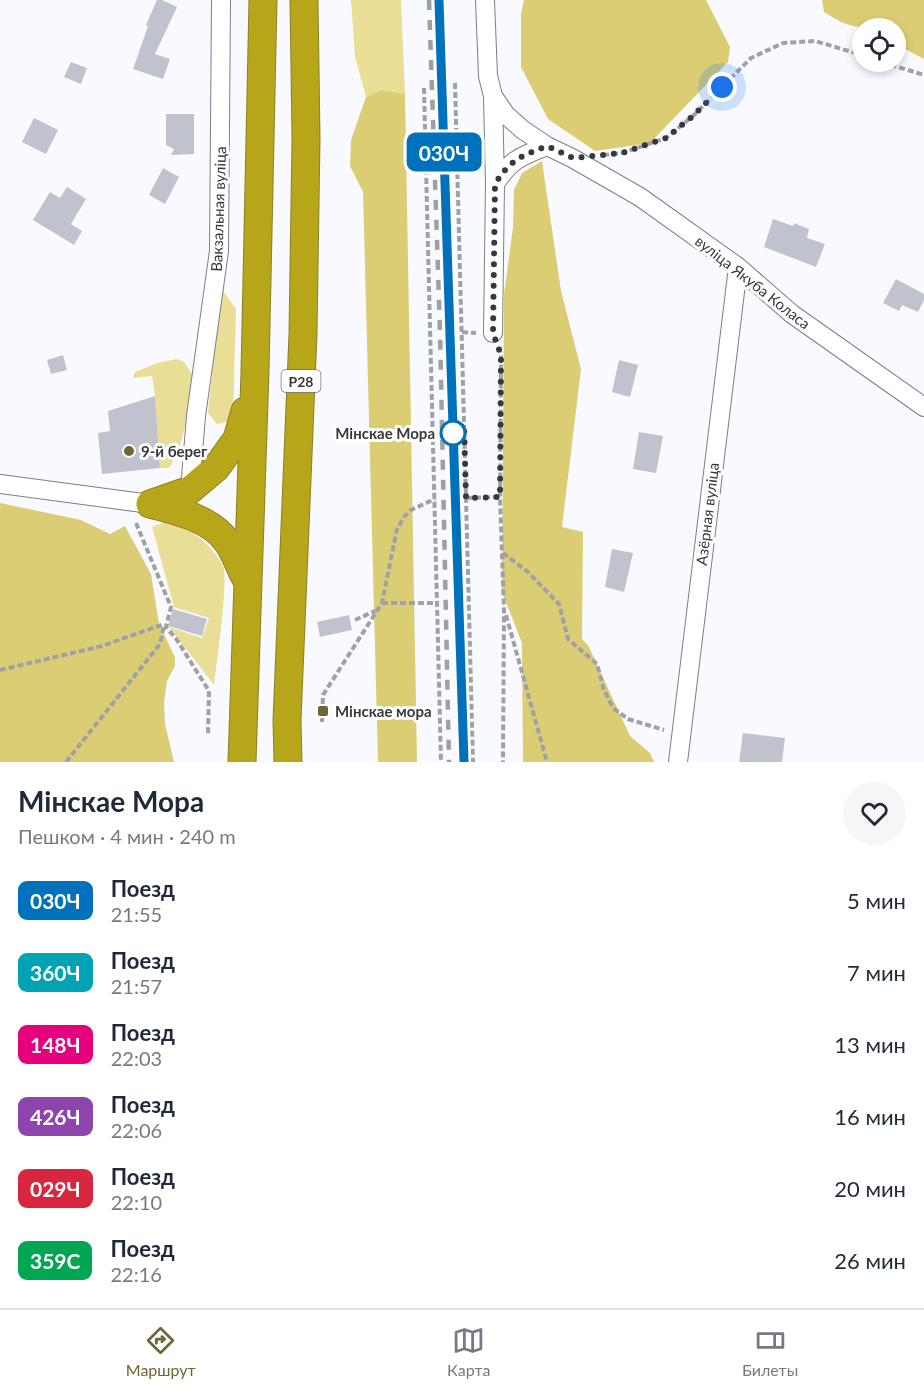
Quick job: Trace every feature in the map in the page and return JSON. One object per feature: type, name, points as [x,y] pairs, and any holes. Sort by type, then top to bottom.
[{"type":"highway","points":[[242,762],[255,372],[263,0]]},
{"type":"highway","name":"Р28","points":[[288,762],[289,679],[303,334],[306,138],[304,0]]},
{"type":"highway","points":[[138,503],[190,490],[216,468],[237,439],[255,372]]},
{"type":"highway","points":[[138,503],[180,511],[217,531],[228,543],[247,582]]},
{"type":"street","name":"Вакзальная вуліца","points":[[190,490],[196,416],[219,251],[222,0]]},
{"type":"street","points":[[485,0],[488,76],[493,96],[495,184],[493,333]]},
{"type":"street","name":"вуліца Якуба Коласа","points":[[493,96],[506,115],[523,130],[547,146],[573,158],[640,197],[738,267],[792,314],[924,407]]},
{"type":"street","points":[[495,184],[505,169],[518,157],[547,146]]},
{"type":"street","name":"Азёрная вуліца","points":[[678,762],[738,267]]},
{"type":"street","points":[[0,484],[138,503]]},
{"type":"path","points":[[573,158],[622,153],[666,138],[693,116],[751,58],[783,43],[815,41],[852,53]]},
{"type":"path","points":[[906,69],[924,75]]},
{"type":"path","points":[[454,82],[473,762]]},
{"type":"path","points":[[424,88],[441,762]]},
{"type":"path","points":[[493,333],[501,355],[503,762]]},
{"type":"path","points":[[466,498],[500,497]]},
{"type":"path","points":[[322,722],[323,695],[382,603],[397,529],[411,510],[435,499]]},
{"type":"path","points":[[138,503],[171,608],[166,627],[177,640],[208,691],[208,736]]},
{"type":"path","points":[[502,553],[528,572],[559,604],[568,639],[597,664],[604,690],[613,708],[628,719],[680,736]]},
{"type":"path","points":[[382,603],[438,603]]},
{"type":"path","points":[[504,610],[547,762]]},
{"type":"path","points":[[355,620],[376,611]]},
{"type":"path","points":[[66,762],[160,644],[169,616]]},
{"type":"path","points":[[0,670],[102,645],[165,624]]},
{"type":"shaded area","points":[[351,0],[401,0],[405,94],[381,90],[366,97],[355,57]]},
{"type":"shaded area","points":[[524,0],[706,0],[730,47],[728,62],[650,143],[595,151],[548,119],[521,67],[521,14]]},
{"type":"shaded area","points":[[822,0],[924,0],[924,59],[906,49],[906,18],[852,18],[852,25],[824,12]]},
{"type":"shaded area","points":[[381,90],[405,94],[417,762],[378,762],[363,192],[350,166],[351,140],[366,97]]},
{"type":"shaded area","points":[[542,161],[561,291],[581,369],[562,527],[583,532],[582,639],[588,645],[630,736],[650,753],[654,762],[523,762],[522,643],[502,592],[504,295],[513,227],[514,190],[522,173]]},
{"type":"shaded area","points":[[221,288],[236,309],[233,421],[217,424],[208,413]]},
{"type":"shaded area","points":[[177,359],[184,362],[192,374],[188,410],[180,446],[175,457],[169,468],[160,468],[152,376],[133,378],[135,372],[157,363]]},
{"type":"shaded area","points":[[0,503],[81,520],[110,534],[125,526],[151,574],[159,624],[175,657],[175,666],[167,681],[164,702],[165,724],[174,762],[0,762]]},
{"type":"shaded area","points":[[167,521],[200,538],[223,566],[223,604],[214,685],[169,627],[202,638],[209,618],[174,607],[152,527]]},
{"type":"building","points":[[157,0],[177,7],[155,54],[170,59],[163,79],[133,69],[148,26],[146,25]]},
{"type":"building","points":[[71,62],[87,68],[81,84],[64,77]]},
{"type":"building","points":[[166,114],[194,114],[194,154],[171,155],[174,149],[166,145]]},
{"type":"building","points":[[34,118],[58,130],[46,154],[22,142]]},
{"type":"building","points":[[163,168],[179,177],[165,204],[149,195]]},
{"type":"building","points":[[67,187],[86,199],[71,224],[82,231],[74,245],[33,220],[50,192],[60,198]]},
{"type":"building","points":[[773,219],[809,229],[807,238],[825,244],[816,267],[764,247]]},
{"type":"building","points":[[896,279],[924,294],[924,300],[918,312],[902,305],[899,311],[883,303]]},
{"type":"building","points":[[63,355],[67,370],[51,374],[47,360]]},
{"type":"building","points":[[619,360],[638,365],[630,397],[612,392]]},
{"type":"building","name":"9-й берег","points":[[155,396],[160,468],[102,474],[98,433],[110,431],[108,411]]},
{"type":"building","points":[[639,432],[663,436],[656,473],[633,469]]},
{"type":"building","points":[[612,549],[633,553],[624,592],[605,587]]},
{"type":"building","points":[[173,609],[207,619],[202,636],[168,626]]},
{"type":"building","points":[[349,615],[352,630],[320,637],[317,622]]},
{"type":"building","points":[[743,733],[785,738],[782,762],[739,762]]},
{"type":"railway","points":[[429,0],[440,331],[449,762]]},
{"type":"railway","points":[[439,0],[464,762]]},
{"type":"train","name":"030Ч","points":[[439,0],[464,762]]},
{"type":"place","name":"Мінскае Мора","points":[[453,433]]},
{"type":"place","name":"9-й берег","points":[[129,451]]},
{"type":"place","name":"Мінскае мора","points":[[323,711]]},
{"type":"route","points":[[453,433],[464,424],[466,498],[500,497],[501,355],[493,333],[495,184],[505,169],[518,157],[547,146],[573,158],[622,153],[666,138],[693,116],[722,87]]}]
